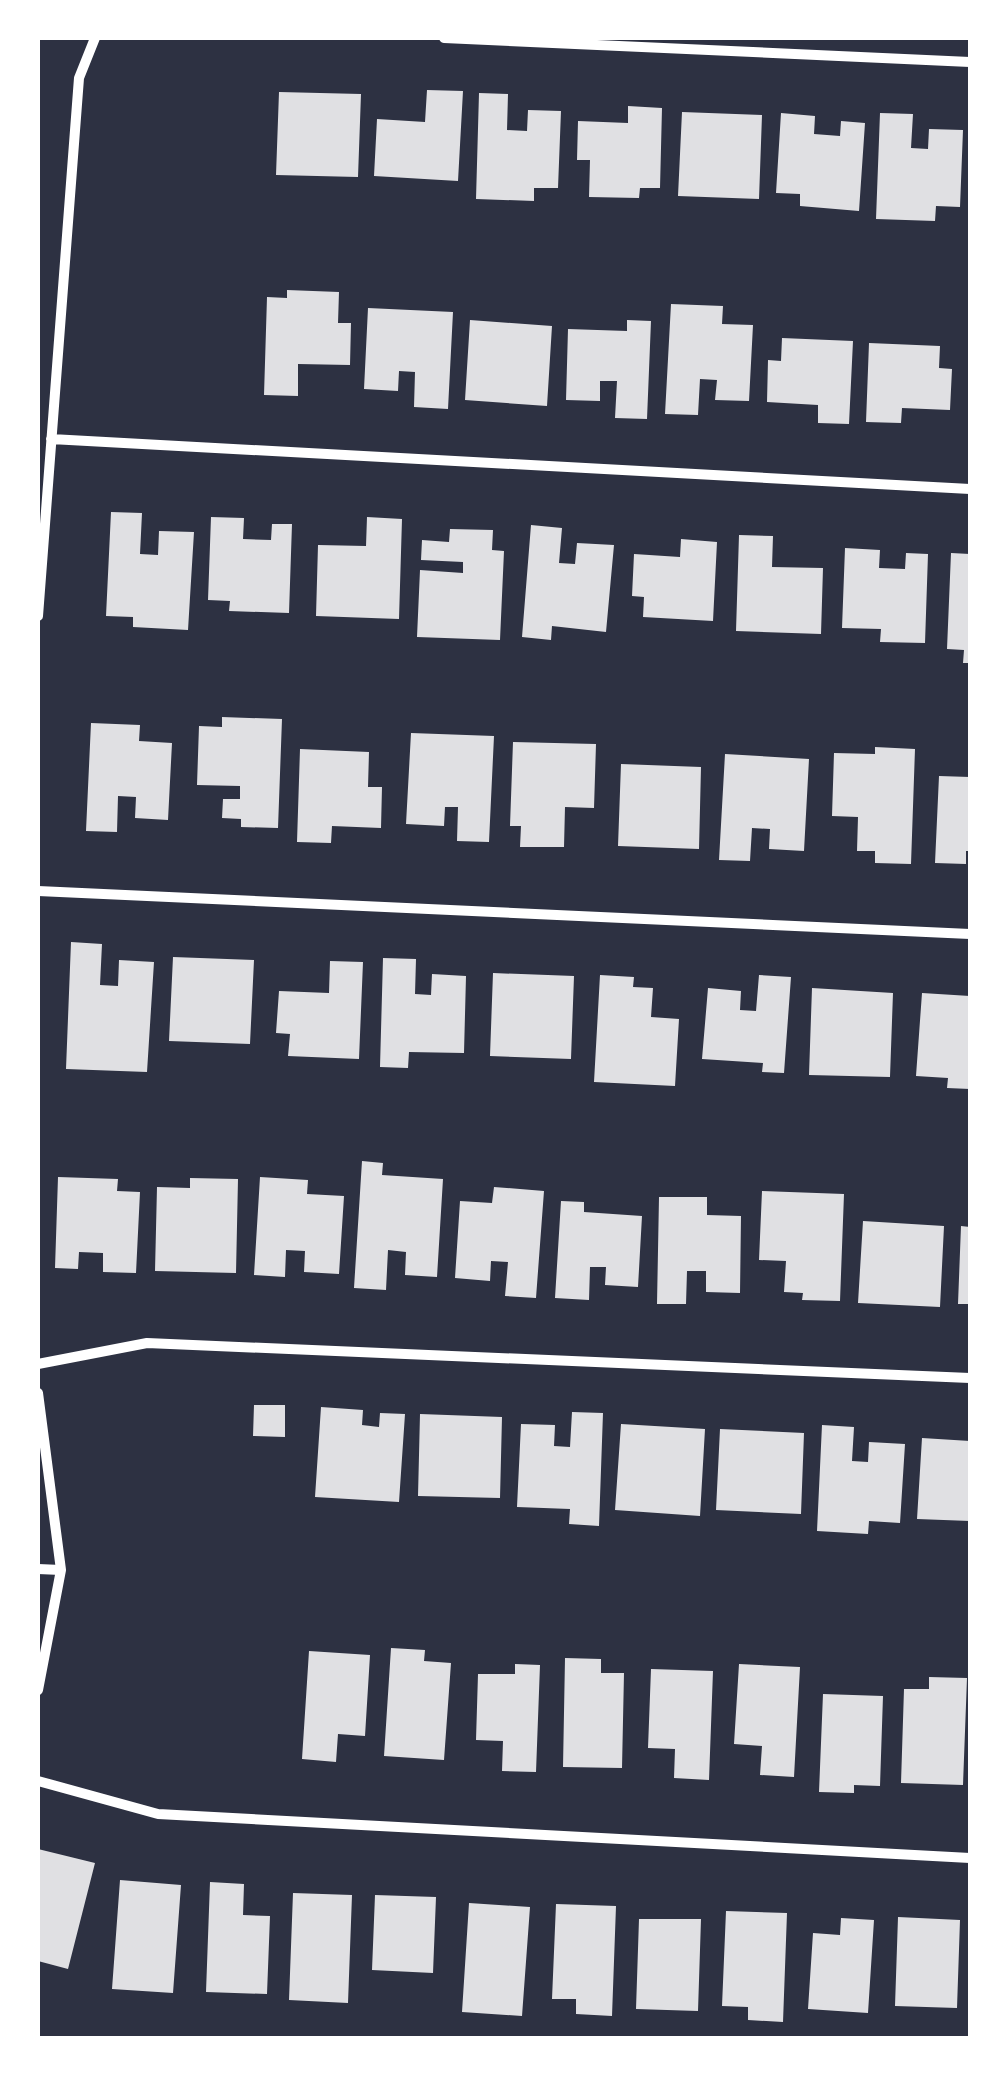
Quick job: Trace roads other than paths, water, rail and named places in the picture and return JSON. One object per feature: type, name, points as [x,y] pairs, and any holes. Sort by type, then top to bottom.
[{"type":"street","points":[[38,616],[79,78],[95,38]]},
{"type":"street","points":[[444,38],[970,62]]},
{"type":"street","points":[[51,438],[970,489]]},
{"type":"street","points":[[38,891],[970,934]]},
{"type":"street","points":[[38,1364],[147,1343],[970,1378]]},
{"type":"street","points":[[38,1393],[61,1570],[38,1690]]},
{"type":"street","points":[[38,1568],[61,1570]]},
{"type":"street","points":[[38,1781],[158,1814],[970,1858]]}]
